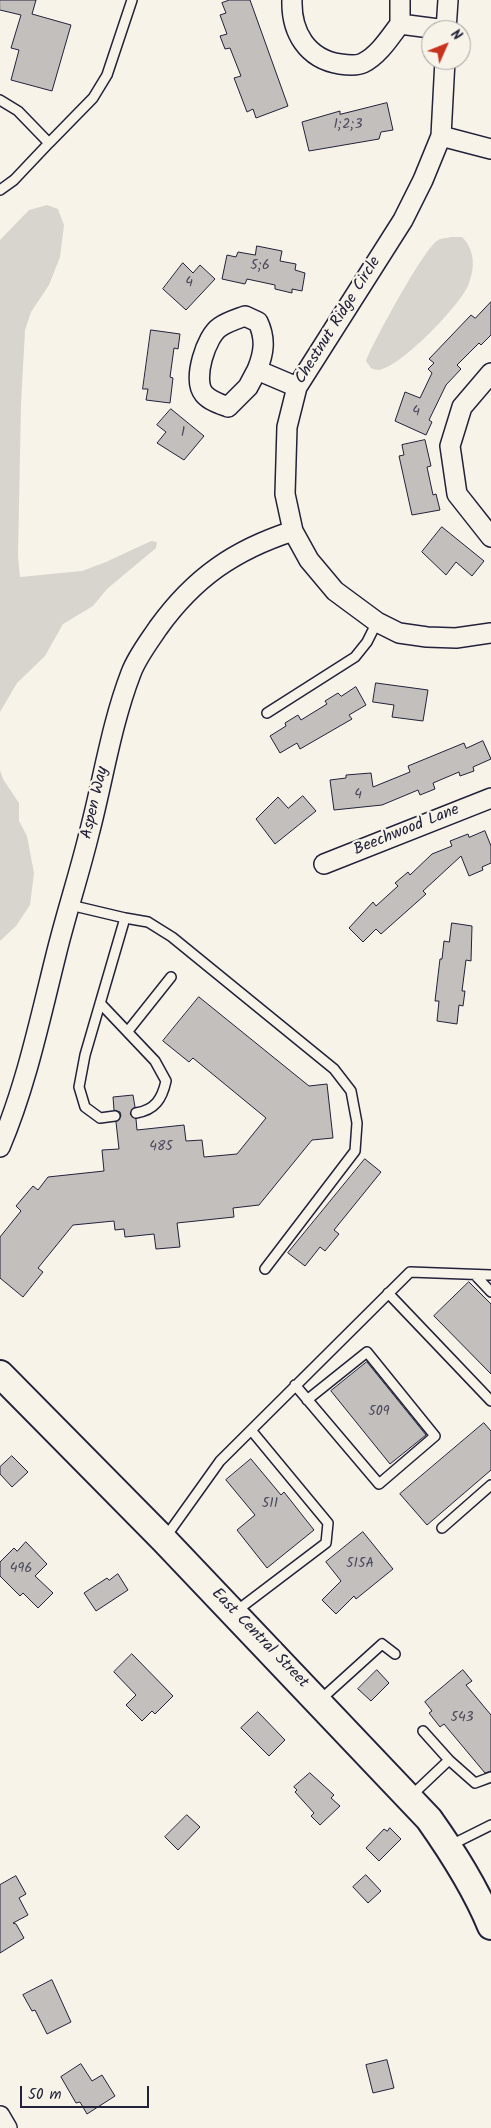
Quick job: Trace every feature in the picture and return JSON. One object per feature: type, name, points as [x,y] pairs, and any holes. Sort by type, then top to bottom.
[{"type":"main road","name":"East Central Street","points":[[0,1374],[164,1540],[429,1819],[448,1846],[482,1904],[491,1926]]},
{"type":"street","points":[[292,0],[293,24],[302,42],[317,56],[330,62],[349,65],[363,63],[379,50],[400,24],[400,0]]},
{"type":"street","points":[[447,20],[448,0]]},
{"type":"street","points":[[400,24],[421,27]]},
{"type":"street","name":"Chestnut Ridge Circle","points":[[444,70],[441,136],[424,180],[403,220],[297,387],[288,426],[285,494],[293,531],[309,560],[335,591],[377,622],[399,633],[427,637],[456,638],[491,633]]},
{"type":"street","points":[[441,136],[491,149]]},
{"type":"street","points":[[245,316],[258,322],[262,330],[263,356],[257,370],[248,387],[228,407],[204,394],[200,386],[199,372],[210,338],[219,327],[245,316]]},
{"type":"street","points":[[257,370],[297,387]]},
{"type":"street","points":[[491,373],[462,407],[450,446],[457,494],[491,537]]},
{"type":"street","name":"Aspen Way","points":[[0,1147],[10,1125],[43,1015],[90,833],[109,745],[131,673],[142,651],[177,602],[218,565],[243,550],[293,531]]},
{"type":"street","name":"Beechwood Lane","points":[[324,864],[491,798]]},
{"type":"street","points":[[0,2116],[7,2128]]},
{"type":"lane","points":[[0,190],[14,180],[93,98],[108,75],[132,0]]},
{"type":"lane","points":[[0,100],[18,111],[50,143]]},
{"type":"lane","points":[[267,713],[355,657],[367,642],[377,622]]},
{"type":"lane","points":[[70,905],[148,922],[172,937],[334,1069],[351,1091],[357,1123],[355,1150],[265,1269]]},
{"type":"lane","points":[[115,1116],[100,1118],[85,1107],[79,1086],[100,1003],[125,918]]},
{"type":"lane","points":[[128,1032],[171,977]]},
{"type":"lane","points":[[100,1003],[155,1061],[166,1081],[161,1099],[143,1112],[136,1113]]},
{"type":"lane","points":[[164,1540],[220,1461],[410,1272],[491,1275]]},
{"type":"lane","points":[[475,1275],[491,1292]]},
{"type":"lane","points":[[388,1293],[491,1401]]},
{"type":"lane","points":[[295,1386],[307,1400],[379,1484],[435,1436],[367,1352],[307,1400]]},
{"type":"lane","points":[[234,1613],[326,1543],[328,1523],[251,1430]]},
{"type":"lane","points":[[442,1528],[491,1485]]},
{"type":"lane","points":[[319,1702],[382,1644],[395,1654]]},
{"type":"lane","points":[[423,1731],[449,1760],[475,1782],[491,1777]]},
{"type":"lane","points":[[410,1798],[449,1760]]},
{"type":"lane","points":[[448,1846],[491,1825]]},
{"type":"shaded area","points":[[47,205],[58,209],[64,225],[60,257],[49,285],[31,312],[25,330],[21,404],[18,556],[20,577],[82,571],[151,541],[157,542],[156,548],[107,589],[93,606],[63,624],[45,656],[17,683],[0,712],[0,240],[29,210]]},
{"type":"shaded area","points":[[452,237],[462,237],[472,253],[472,271],[464,292],[429,334],[400,359],[388,367],[378,370],[371,368],[366,361],[370,351],[411,277],[437,241]]},
{"type":"shaded area","points":[[0,770],[3,779],[19,803],[19,821],[27,836],[34,873],[30,905],[16,926],[0,941]]},
{"type":"building","points":[[0,0],[36,0],[32,14],[71,25],[52,91],[11,80],[19,50],[11,48],[21,15],[0,10]]},
{"type":"building","points":[[230,0],[250,0],[288,106],[256,118],[253,109],[247,112],[234,78],[241,76],[230,48],[225,49],[220,36],[227,34],[220,15],[226,13],[222,3]]},
{"type":"building","points":[[387,103],[393,130],[381,132],[379,139],[309,151],[302,122],[340,111],[340,114]]},
{"type":"building","points":[[257,246],[282,251],[280,261],[296,264],[295,270],[305,273],[302,291],[292,289],[292,293],[275,289],[275,285],[247,279],[245,284],[222,279],[227,255],[236,257],[238,252],[255,255]]},
{"type":"building","points":[[183,263],[193,273],[200,265],[215,279],[186,310],[163,289]]},
{"type":"building","points":[[491,302],[491,335],[481,345],[479,343],[457,365],[461,369],[446,385],[429,420],[432,422],[426,435],[395,421],[405,392],[420,398],[432,373],[428,369],[434,363],[429,359],[471,315],[475,318]]},
{"type":"building","points":[[151,330],[180,334],[178,349],[174,348],[170,377],[173,378],[170,403],[146,400],[148,389],[143,389]]},
{"type":"building","points":[[171,409],[204,436],[184,460],[157,443],[166,432],[157,425]]},
{"type":"building","points":[[425,440],[431,466],[427,467],[433,495],[436,494],[440,510],[412,515],[399,456],[404,455],[402,445]]},
{"type":"building","points":[[442,527],[484,561],[472,576],[456,562],[446,575],[422,552]]},
{"type":"building","points":[[376,683],[428,690],[423,721],[392,717],[394,705],[373,702]]},
{"type":"building","points":[[356,687],[366,705],[349,715],[352,719],[300,749],[297,743],[280,753],[270,736],[286,726],[285,723],[298,715],[301,720],[327,704],[325,701],[338,693],[341,696]]},
{"type":"building","points":[[483,741],[491,759],[473,767],[474,771],[460,776],[459,772],[433,783],[435,789],[420,795],[418,790],[382,805],[334,810],[330,780],[346,778],[346,775],[371,773],[373,787],[410,772],[408,766],[464,743],[466,748]]},
{"type":"building","points":[[303,796],[316,811],[275,844],[256,819],[278,797],[288,808]]},
{"type":"building","points":[[485,831],[491,846],[491,863],[482,867],[483,870],[469,876],[461,856],[423,891],[426,894],[381,934],[376,929],[363,942],[349,928],[373,902],[376,906],[398,886],[395,883],[408,872],[410,875],[432,854],[452,846],[450,841],[468,834],[469,837]]},
{"type":"building","points":[[452,923],[472,926],[471,961],[466,960],[462,991],[465,991],[463,1006],[459,1005],[457,1024],[437,1021],[439,1001],[435,1001],[440,959],[442,959],[444,941],[449,942]]},
{"type":"building","points":[[199,997],[309,1086],[327,1084],[333,1138],[312,1140],[259,1205],[233,1208],[234,1217],[177,1223],[180,1247],[156,1249],[154,1234],[125,1237],[124,1229],[115,1230],[114,1221],[73,1225],[38,1268],[43,1272],[23,1297],[0,1278],[0,1237],[21,1211],[16,1206],[33,1186],[38,1190],[48,1177],[104,1171],[102,1150],[119,1149],[116,1122],[121,1116],[120,1112],[114,1110],[113,1097],[133,1095],[135,1107],[130,1114],[136,1119],[137,1130],[184,1125],[186,1141],[202,1140],[204,1157],[237,1154],[266,1118],[193,1058],[189,1062],[163,1041]]},
{"type":"building","points":[[365,1159],[381,1172],[334,1230],[339,1234],[325,1251],[320,1247],[305,1266],[288,1253]]},
{"type":"building","points":[[469,1282],[491,1304],[491,1374],[434,1316]]},
{"type":"building","points":[[367,1362],[426,1435],[390,1464],[331,1391]]},
{"type":"building","points":[[484,1423],[491,1431],[491,1470],[427,1525],[400,1494]]},
{"type":"building","points":[[12,1456],[28,1472],[12,1487],[0,1474],[0,1467]]},
{"type":"building","points":[[251,1459],[281,1495],[284,1492],[314,1530],[267,1568],[237,1530],[255,1515],[226,1480]]},
{"type":"building","points":[[363,1532],[393,1569],[356,1599],[354,1596],[336,1614],[322,1600],[341,1581],[326,1562]]},
{"type":"building","points":[[26,1542],[47,1564],[35,1576],[53,1593],[38,1608],[23,1593],[20,1596],[0,1576],[0,1562],[14,1548],[17,1551]]},
{"type":"building","points":[[118,1574],[128,1590],[96,1611],[84,1593],[107,1578],[109,1580]]},
{"type":"building","points":[[132,1654],[173,1696],[155,1714],[152,1711],[142,1721],[126,1705],[136,1695],[114,1672]]},
{"type":"building","points":[[377,1670],[389,1683],[371,1701],[358,1689]]},
{"type":"building","points":[[463,1670],[472,1681],[466,1685],[491,1715],[491,1771],[485,1773],[444,1724],[440,1727],[429,1713],[432,1711],[425,1702]]},
{"type":"building","points":[[258,1712],[285,1740],[269,1756],[241,1728]]},
{"type":"building","points":[[310,1773],[334,1795],[331,1798],[340,1806],[320,1825],[311,1816],[314,1813],[295,1792],[297,1790],[294,1787]]},
{"type":"building","points":[[187,1815],[200,1827],[178,1850],[165,1837]]},
{"type":"building","points":[[390,1828],[401,1839],[379,1861],[366,1848],[384,1829],[387,1831]]},
{"type":"building","points":[[366,1875],[381,1891],[368,1903],[353,1887]]},
{"type":"building","points":[[16,1876],[26,1894],[19,1898],[28,1915],[13,1923],[16,1924],[24,1938],[0,1953],[0,1885]]},
{"type":"building","points":[[52,1980],[71,2022],[47,2034],[35,2010],[32,2011],[23,1995]]},
{"type":"building","points":[[387,2060],[394,2088],[373,2093],[366,2065]]},
{"type":"building","points":[[81,2064],[92,2081],[102,2075],[115,2096],[87,2114],[80,2102],[76,2103],[61,2077]]}]
